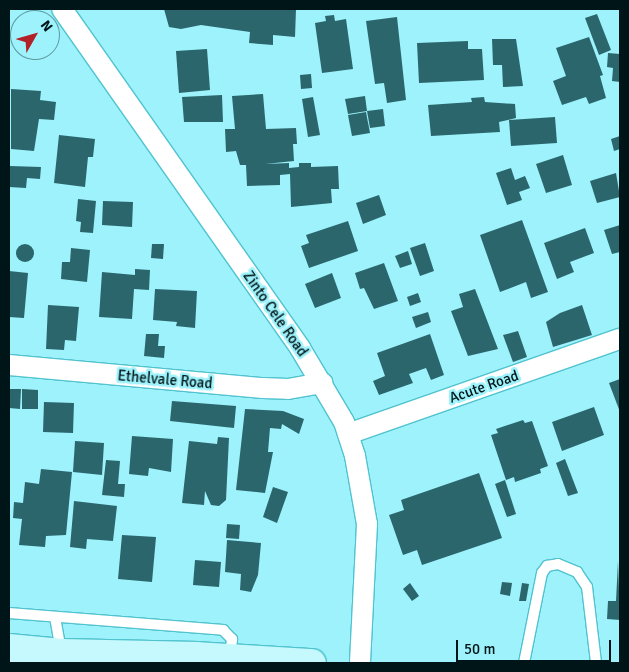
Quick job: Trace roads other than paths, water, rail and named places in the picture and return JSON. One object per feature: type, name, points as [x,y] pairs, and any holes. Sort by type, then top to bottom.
[{"type":"street","name":"Zinto Cele Road","points":[[62,9],[322,383],[348,434],[367,524],[360,663]]},
{"type":"street","name":"Acute Road","points":[[348,434],[620,339]]},
{"type":"street","name":"Ethelvale Road","points":[[9,365],[263,388],[288,389],[322,383]]},
{"type":"street","points":[[11,653],[59,658],[230,659],[312,663]]},
{"type":"lane","points":[[524,663],[542,573],[547,566],[558,564],[577,572],[587,586],[596,663]]},
{"type":"lane","points":[[9,614],[223,630],[232,639],[230,659]]},
{"type":"lane","points":[[55,617],[59,658]]}]
